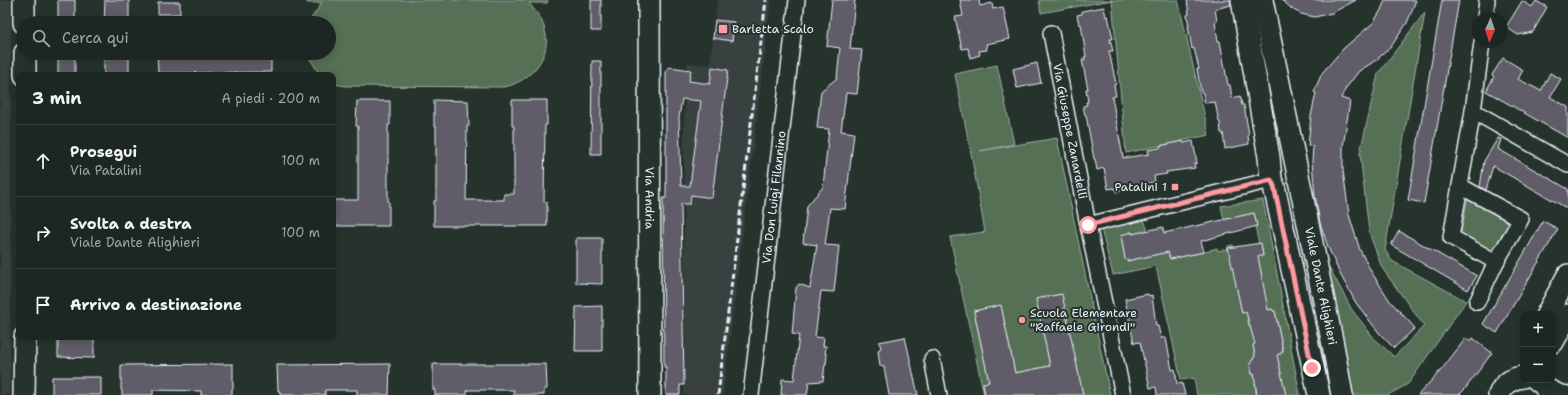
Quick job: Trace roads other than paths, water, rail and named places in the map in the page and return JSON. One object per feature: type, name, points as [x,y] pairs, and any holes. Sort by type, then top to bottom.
[{"type":"street","points":[[24,0],[24,16]]},
{"type":"street","name":"Via Andria","points":[[649,0],[650,395]]},
{"type":"street","name":"Via Don Luigi Filannino","points":[[751,395],[797,0]]},
{"type":"street","name":"Viale Dante Alighieri","points":[[1242,0],[1272,180],[1319,395]]},
{"type":"street","name":"Viale Dante Alighieri","points":[[1262,0],[1336,356],[1342,395]]},
{"type":"street","points":[[1486,12],[1487,0]]},
{"type":"street","name":"Via Giuseppe Zanardelli","points":[[1051,33],[1123,395]]},
{"type":"street","points":[[1481,48],[1473,111],[1451,237],[1496,262]]},
{"type":"street","points":[[25,60],[25,72]]},
{"type":"street","points":[[1473,111],[1568,165]]},
{"type":"street","points":[[1088,225],[1272,180],[1283,190],[1288,189],[1295,185],[1298,174]]},
{"type":"street","points":[[1460,186],[1521,219],[1496,262],[1477,302]]},
{"type":"street","points":[[1549,311],[1568,275]]},
{"type":"street","points":[[1556,337],[1568,315]]},
{"type":"street","points":[[24,395],[25,340]]},
{"type":"street","points":[[932,360],[939,395]]},
{"type":"street","points":[[1499,395],[1505,385],[1520,383]]},
{"type":"street","points":[[1538,383],[1561,393],[1568,394]]},
{"type":"railway","points":[[718,395],[766,0]]},
{"type":"place","name":"Barletta Scalo","points":[[723,29]]},
{"type":"place","name":"Patalini 1","points":[[1175,187]]},
{"type":"place","name":"Scuola Elementare \"Raffaele Girondi\"","points":[[1022,320]]}]
